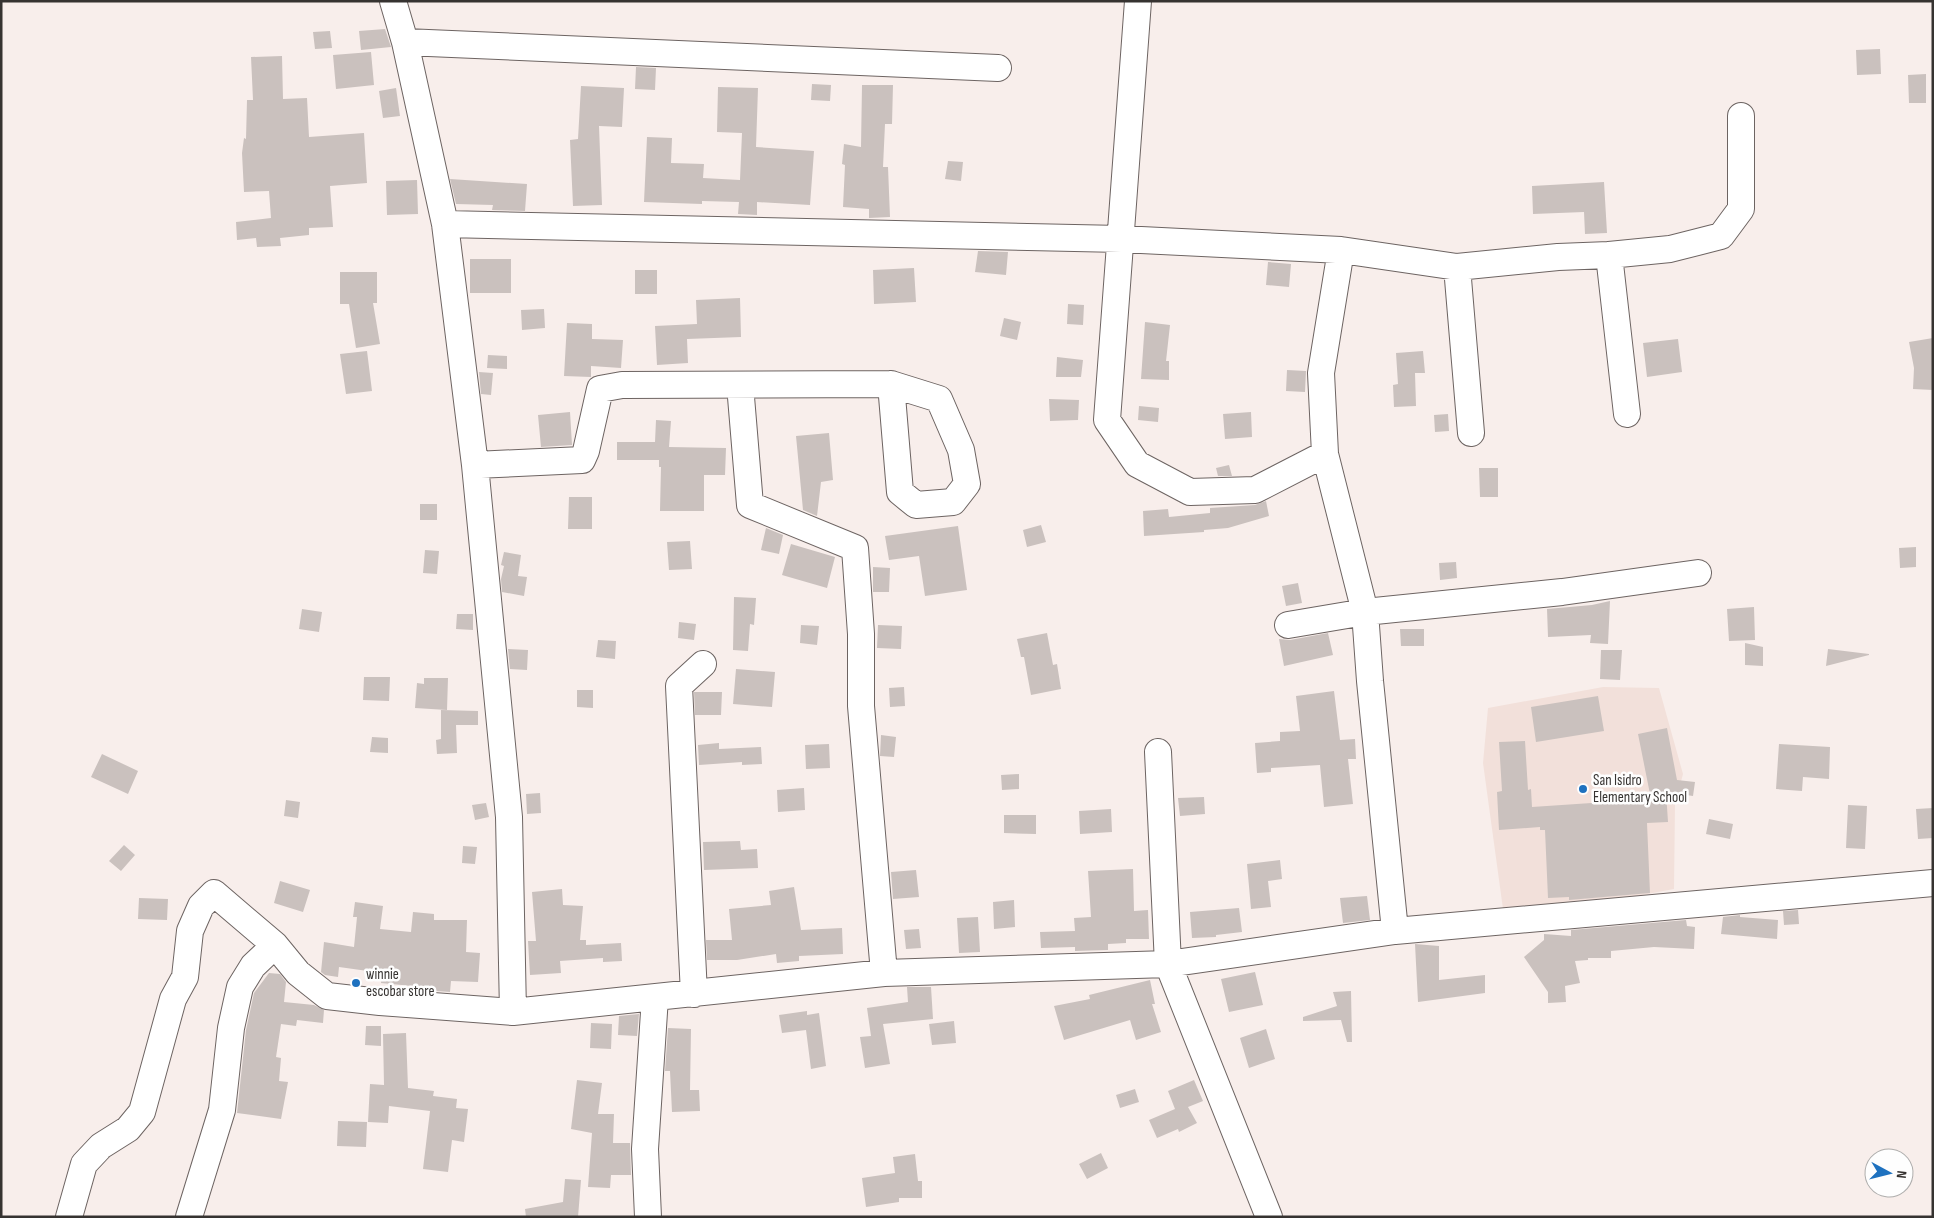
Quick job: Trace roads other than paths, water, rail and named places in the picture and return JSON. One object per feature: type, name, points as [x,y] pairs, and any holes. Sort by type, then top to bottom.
[{"type":"street","points":[[393,1],[405,42],[446,224],[475,464],[509,816],[513,1012]]},
{"type":"street","points":[[1138,1],[1107,420],[1137,464],[1190,492],[1255,490],[1325,454]]},
{"type":"street","points":[[405,42],[998,68]]},
{"type":"street","points":[[446,224],[1121,239],[1341,250],[1457,267],[1558,256],[1609,255],[1670,249],[1721,236],[1741,209],[1742,116]]},
{"type":"street","points":[[1341,250],[1321,373],[1325,454],[1365,612],[1395,931]]},
{"type":"street","points":[[1609,255],[1627,414]]},
{"type":"street","points":[[1457,267],[1471,433]]},
{"type":"street","points":[[475,464],[582,460],[586,451],[600,389],[622,385],[890,384]]},
{"type":"street","points":[[740,385],[750,506],[854,548],[861,634],[861,706],[884,973]]},
{"type":"street","points":[[1288,626],[1365,612],[1562,592],[1698,573]]},
{"type":"street","points":[[694,994],[679,686],[703,664]]},
{"type":"street","points":[[1158,752],[1168,964],[1269,1217]]},
{"type":"street","points":[[69,1217],[84,1164],[101,1146],[128,1130],[142,1112],[173,999],[185,977],[190,931],[200,906],[214,893],[275,945],[298,973],[327,996],[513,1012],[884,973],[1168,964],[1395,931],[1870,887],[1933,883]]},
{"type":"street","points":[[189,1217],[222,1110],[231,1028],[240,987],[253,966],[275,945]]},
{"type":"street","points":[[648,1217],[644,1149],[655,997]]},
{"type":"place","name":"San Isidro Elementary School","points":[[1583,789]]},
{"type":"place","name":"winnie escobar store","points":[[356,983]]}]
